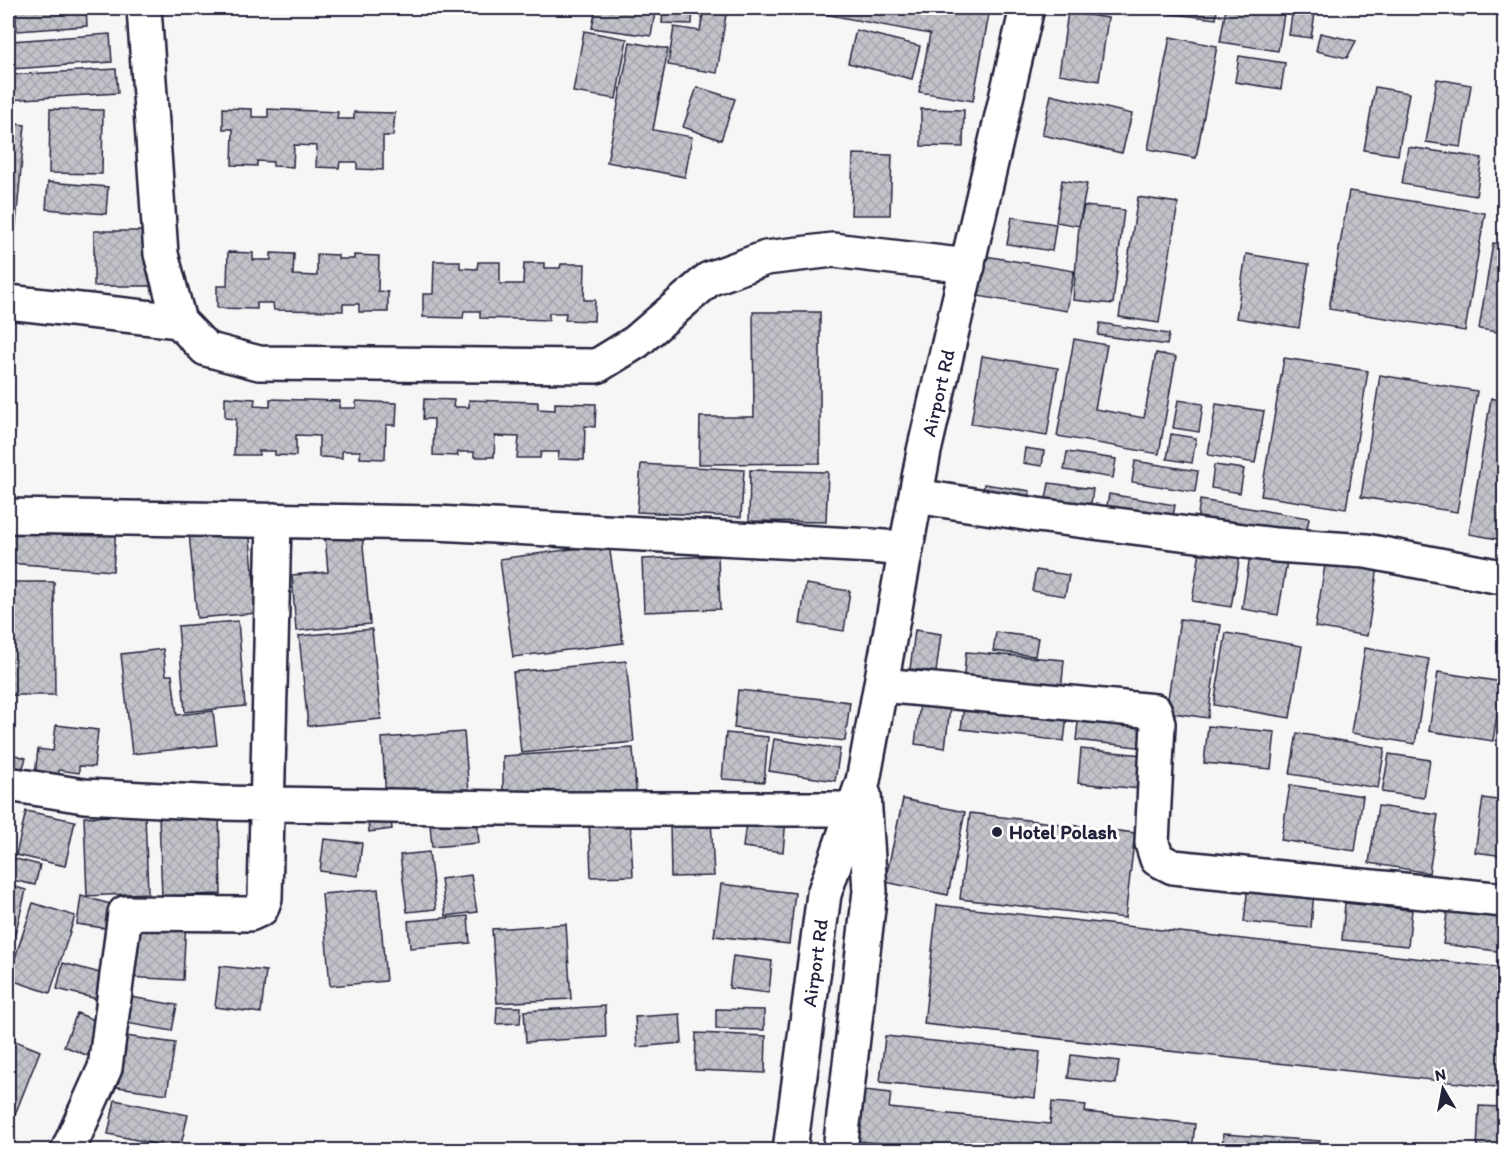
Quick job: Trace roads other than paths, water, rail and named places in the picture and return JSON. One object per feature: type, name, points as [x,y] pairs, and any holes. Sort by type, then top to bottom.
[{"type":"street","points":[[144,8],[161,254],[179,321],[206,349],[259,363],[597,366],[636,342],[709,279],[766,258],[833,250],[968,266]]},
{"type":"street","name":"Airport Rd","points":[[790,1150],[824,894],[859,795],[924,451],[1027,8]]},
{"type":"street","points":[[8,302],[179,321]]},
{"type":"street","points":[[916,496],[1037,515],[1276,545],[1366,551],[1496,576]]},
{"type":"street","points":[[8,516],[436,523],[906,549]]},
{"type":"street","points":[[68,1150],[105,1068],[125,913],[250,914],[261,909],[265,898],[274,520]]},
{"type":"street","points":[[880,686],[1155,711],[1158,724],[1152,843],[1157,859],[1173,867],[1504,900]]},
{"type":"street","points":[[8,784],[84,796],[266,804],[565,809],[859,795]]},
{"type":"street","name":"Airport Rd","points":[[840,1150],[870,891],[859,795]]},
{"type":"place","name":"Hotel Polash","points":[[997,832]]}]
